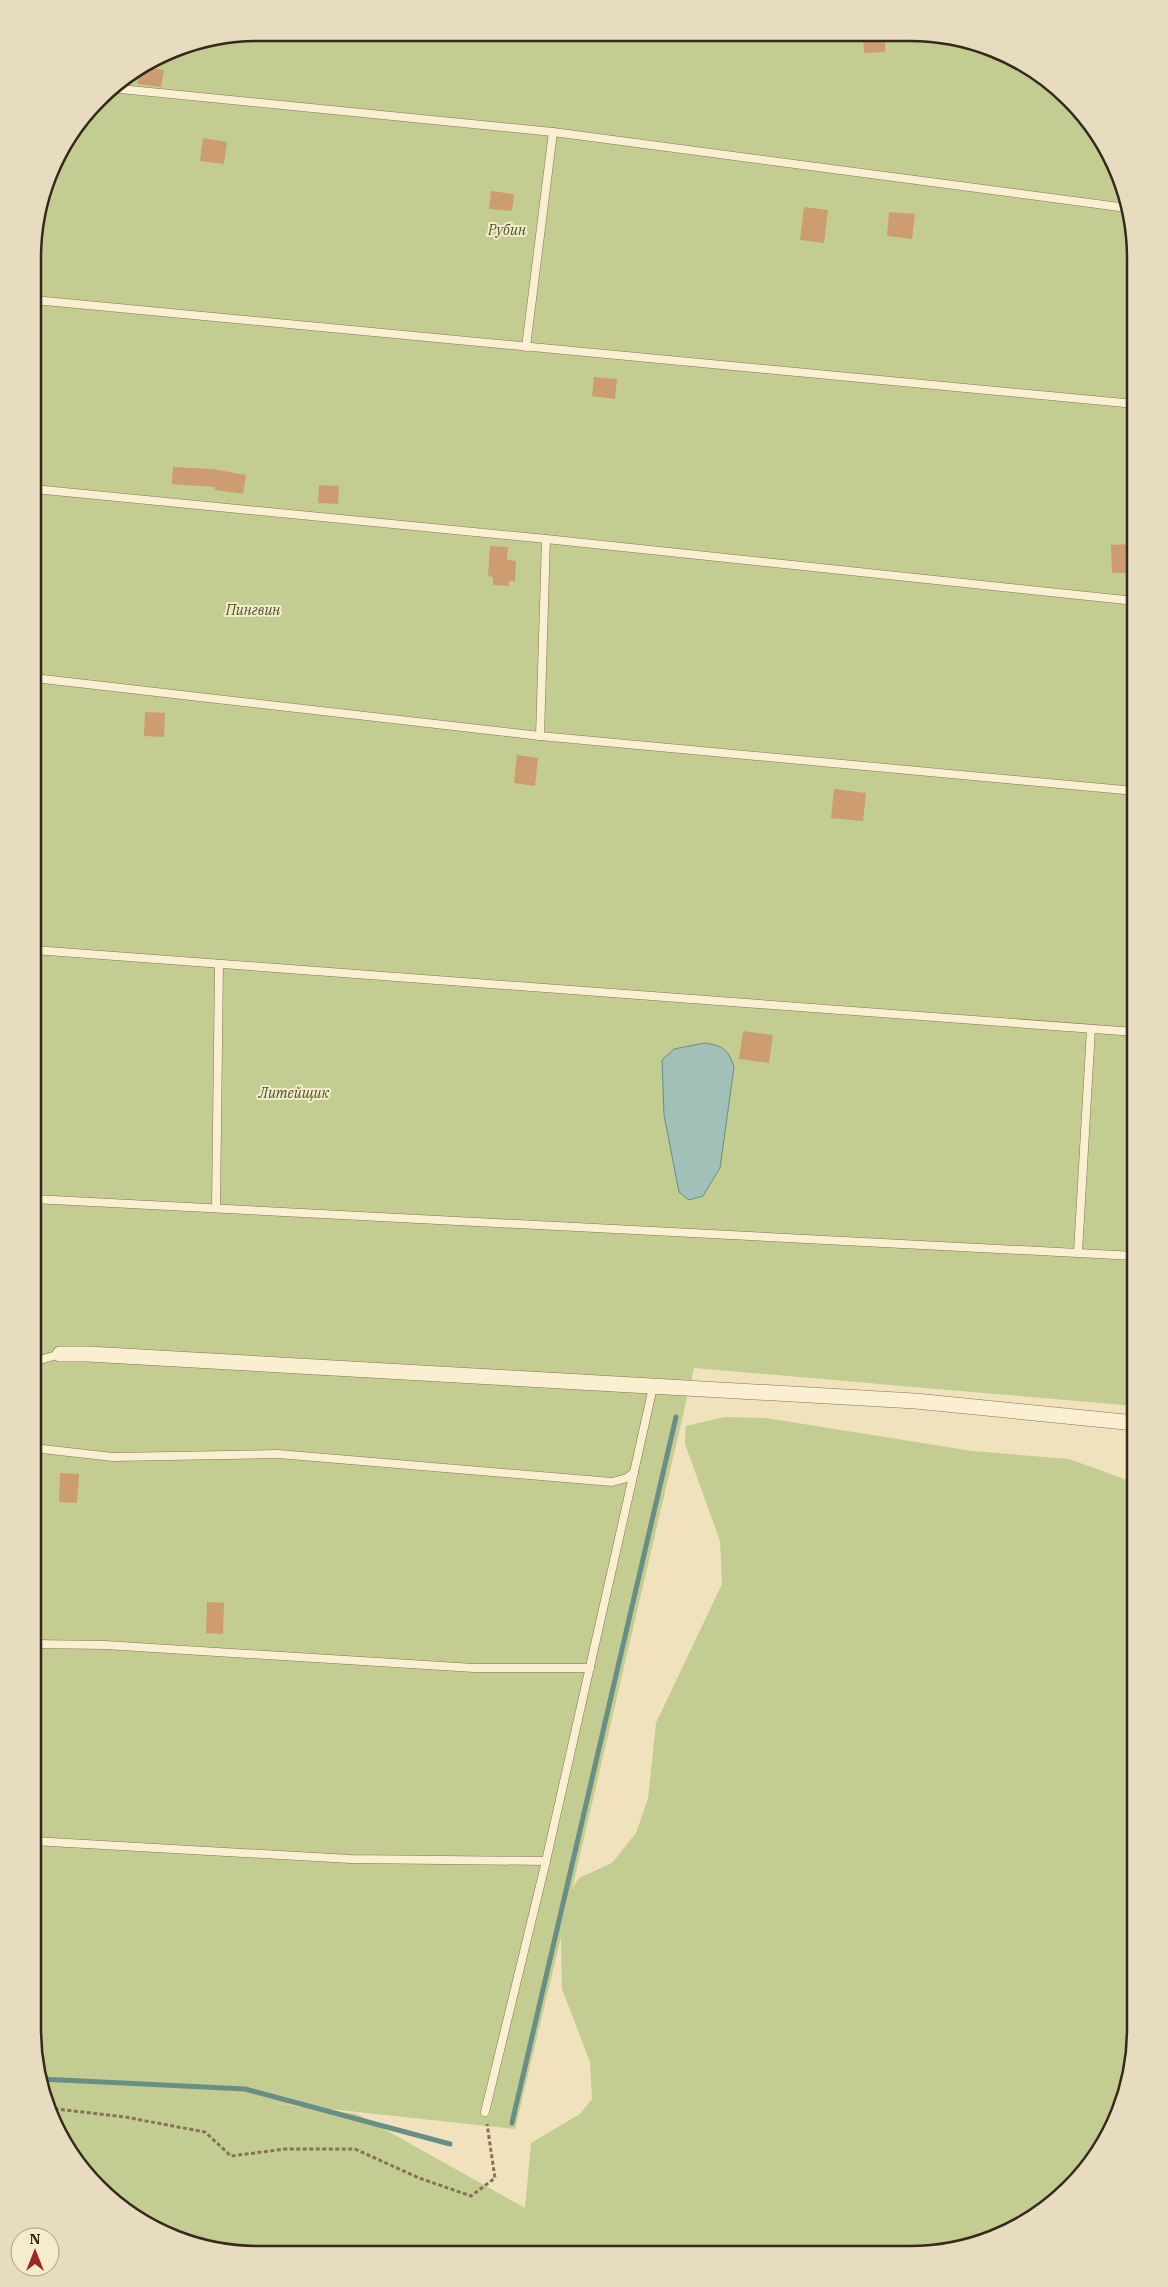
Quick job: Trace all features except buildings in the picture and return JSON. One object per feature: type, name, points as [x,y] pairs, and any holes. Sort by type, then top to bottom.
[{"type":"street","points":[[60,1354],[98,1354],[915,1401],[1127,1422]]},
{"type":"lane","points":[[122,89],[553,132],[1120,207]]},
{"type":"lane","points":[[526,347],[553,132]]},
{"type":"lane","points":[[41,301],[1127,403]]},
{"type":"lane","points":[[41,490],[546,539],[1127,600]]},
{"type":"lane","points":[[540,736],[546,539]]},
{"type":"lane","points":[[41,679],[540,736],[1127,790]]},
{"type":"lane","points":[[41,951],[1127,1031]]},
{"type":"lane","points":[[216,1208],[219,964]]},
{"type":"lane","points":[[1078,1252],[1091,1029]]},
{"type":"lane","points":[[41,1199],[1127,1255]]},
{"type":"lane","points":[[41,1360],[60,1354]]},
{"type":"lane","points":[[486,2112],[546,1861],[653,1387]]},
{"type":"lane","points":[[41,1449],[113,1457],[278,1454],[612,1482],[627,1478],[634,1472]]},
{"type":"lane","points":[[41,1644],[106,1645],[474,1668],[590,1668]]},
{"type":"lane","points":[[41,1840],[350,1859],[546,1861]]},
{"type":"path","points":[[57,2109],[125,2117],[205,2132],[230,2156],[285,2149],[355,2149],[419,2178],[471,2196],[495,2178],[486,2112]]},
{"type":"green space","points":[[258,41],[910,41],[952,45],[1006,64],[1042,86],[1082,126],[1098,150],[1115,189],[1123,216],[1127,258],[1127,1405],[694,1368],[572,1889],[579,1878],[612,1863],[636,1833],[648,1799],[656,1723],[722,1584],[720,1541],[685,1444],[686,1426],[724,1417],[766,1418],[972,1451],[1069,1459],[1127,1480],[1127,2029],[1123,2071],[1104,2125],[1082,2161],[1042,2201],[1018,2217],[979,2234],[952,2242],[910,2246],[258,2246],[216,2242],[162,2223],[126,2201],[86,2161],[70,2137],[53,2098],[45,2071],[41,2029],[41,258],[45,216],[64,162],[86,126],[126,86],[150,70],[189,53],[216,45]],"holes":[[[561,1937],[562,1989],[590,2062],[592,2099],[580,2114],[531,2143],[525,2208],[357,2114],[265,2102],[515,2129]]]},
{"type":"water","points":[[705,1043],[724,1049],[734,1067],[720,1168],[703,1196],[689,1200],[679,1192],[664,1115],[662,1060],[674,1049]]},
{"type":"waterway","points":[[512,2123],[676,1417]]},
{"type":"waterway","points":[[47,2079],[245,2089],[450,2144]]},
{"type":"park label","name":"Рубин","points":[[507,230]]},
{"type":"park label","name":"Пингвин","points":[[253,610]]},
{"type":"park label","name":"Литейщик","points":[[294,1093]]}]
